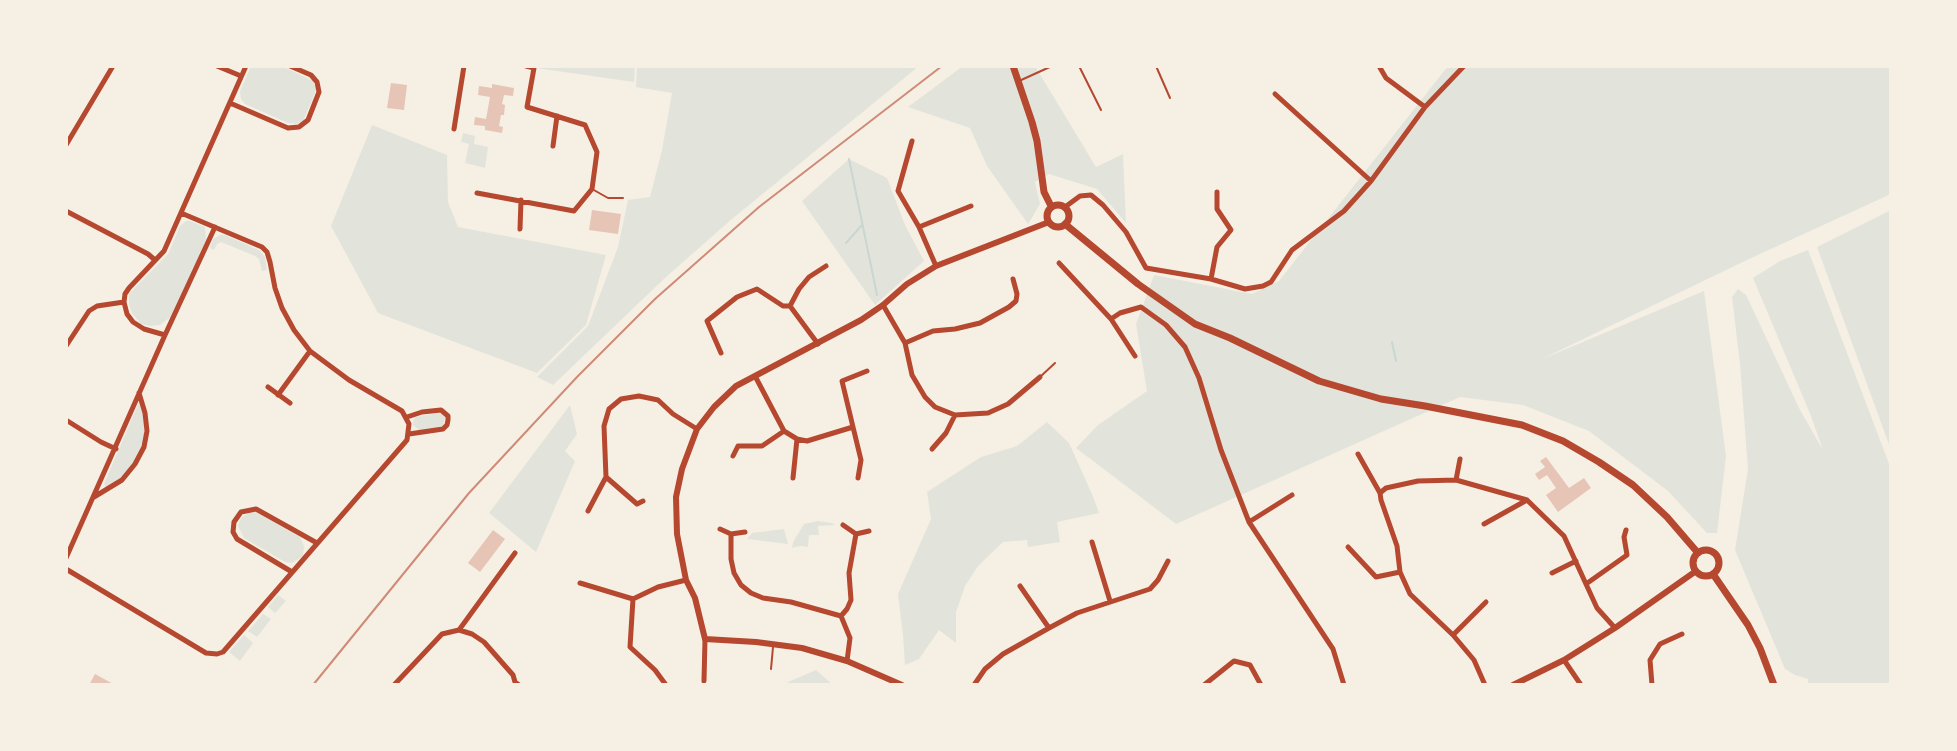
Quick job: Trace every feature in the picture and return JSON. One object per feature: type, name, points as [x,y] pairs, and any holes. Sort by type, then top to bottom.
[{"type":"main road","points":[[1013,66],[1037,141],[1044,192],[1051,206]]},
{"type":"main road","points":[[1051,206],[1065,207],[1069,214],[1065,224]]},
{"type":"main road","points":[[1051,206],[1046,216],[1049,222],[1055,227],[1065,224]]},
{"type":"main road","points":[[1065,224],[1147,291],[1195,324],[1230,338],[1318,381],[1381,399],[1522,425],[1563,441],[1633,485],[1667,517],[1698,553]]},
{"type":"main road","points":[[1710,551],[1716,556],[1719,564],[1716,572],[1705,576],[1696,571],[1693,563],[1698,553],[1710,551]]},
{"type":"main road","points":[[1713,574],[1752,633],[1774,685]]},
{"type":"street","points":[[66,146],[112,66]]},
{"type":"street","points":[[217,66],[241,76]]},
{"type":"street","points":[[165,335],[144,329],[133,322],[127,314],[125,294],[164,251],[246,66]]},
{"type":"street","points":[[230,103],[288,128],[300,126],[308,120],[319,92],[317,82],[311,75],[290,66]]},
{"type":"street","points":[[454,129],[465,66]]},
{"type":"street","points":[[477,193],[574,211],[592,189],[597,152],[585,125],[527,106],[534,68],[526,66]]},
{"type":"street","points":[[1379,66],[1386,78],[1425,107]]},
{"type":"street","points":[[1065,207],[1080,196],[1091,195],[1103,205],[1126,232],[1146,268],[1211,279],[1245,289],[1263,286],[1271,282],[1292,250],[1344,211],[1371,181],[1425,107],[1464,66]]},
{"type":"street","points":[[1275,94],[1371,181]]},
{"type":"street","points":[[553,146],[557,116]]},
{"type":"street","points":[[912,141],[898,191],[919,227],[936,266]]},
{"type":"street","points":[[1211,279],[1217,247],[1231,230],[1217,209],[1217,192]]},
{"type":"street","points":[[520,229],[521,200]]},
{"type":"street","points":[[919,227],[971,206]]},
{"type":"street","points":[[66,211],[148,254],[155,260]]},
{"type":"street","points":[[66,569],[206,653],[217,654],[224,651],[330,531],[405,445],[409,434],[406,417],[396,406],[349,380],[310,351],[294,330],[282,308],[274,288],[267,252],[262,247],[181,213]]},
{"type":"street","points":[[704,681],[705,639],[694,598],[686,580],[676,534],[676,498],[682,469],[697,429],[714,407],[736,386],[861,320],[906,284],[936,266],[1049,222]]},
{"type":"street","points":[[66,558],[215,227]]},
{"type":"street","points":[[1059,263],[1111,319],[1135,356]]},
{"type":"street","points":[[790,306],[809,277],[826,266]]},
{"type":"street","points":[[905,343],[933,331],[980,323],[1009,307],[1016,301],[1017,294],[1013,279]]},
{"type":"street","points":[[722,352],[707,321],[737,297],[757,290],[783,306],[790,306]]},
{"type":"street","points":[[66,346],[89,311],[97,306],[124,302]]},
{"type":"street","points":[[883,304],[905,343],[912,375],[925,397],[936,407],[955,415],[988,413],[1014,400],[1040,377]]},
{"type":"street","points":[[790,306],[818,344]]},
{"type":"street","points":[[1111,319],[1142,307],[1166,326],[1185,347],[1195,368],[1232,482],[1248,522],[1333,649],[1344,685]]},
{"type":"street","points":[[278,395],[310,351]]},
{"type":"street","points":[[858,478],[861,460],[842,381],[867,370]]},
{"type":"street","points":[[755,376],[784,431],[798,439],[816,440],[853,427]]},
{"type":"street","points":[[268,387],[290,403]]},
{"type":"street","points":[[93,498],[122,480],[135,464],[144,447],[147,431],[146,413],[139,393]]},
{"type":"street","points":[[588,511],[606,477],[604,426],[609,409],[621,399],[639,396],[658,400],[673,414],[697,429]]},
{"type":"street","points":[[406,417],[441,410],[448,416],[447,425],[443,429],[409,434]]},
{"type":"street","points":[[932,449],[946,433],[955,415]]},
{"type":"street","points":[[66,420],[116,449]]},
{"type":"street","points":[[733,456],[739,443],[762,446],[784,431]]},
{"type":"street","points":[[793,478],[798,439]]},
{"type":"street","points":[[1358,454],[1380,493],[1397,546],[1400,572],[1410,594],[1453,635],[1474,660],[1485,685]]},
{"type":"street","points":[[1456,480],[1460,459]]},
{"type":"street","points":[[606,477],[637,504],[643,501]]},
{"type":"street","points":[[1380,493],[1386,488],[1418,481],[1456,480],[1527,500],[1564,536],[1597,608],[1615,628]]},
{"type":"street","points":[[1248,522],[1292,495]]},
{"type":"street","points":[[1484,524],[1527,500]]},
{"type":"street","points":[[292,572],[237,539],[233,532],[234,522],[241,512],[256,509],[317,543]]},
{"type":"street","points":[[843,525],[856,534],[869,531]]},
{"type":"street","points":[[720,530],[731,534],[745,532]]},
{"type":"street","points":[[1586,584],[1627,555],[1624,537],[1626,530]]},
{"type":"street","points":[[731,534],[731,559],[734,573],[741,585],[751,593],[763,598],[791,602],[841,616]]},
{"type":"street","points":[[841,616],[851,600],[849,573],[856,534]]},
{"type":"street","points":[[1092,542],[1110,601]]},
{"type":"street","points":[[1348,547],[1376,577],[1400,572]]},
{"type":"street","points":[[459,630],[515,553]]},
{"type":"street","points":[[974,685],[985,669],[1003,654],[1049,628],[1077,613],[1150,589],[1158,580],[1168,561]]},
{"type":"street","points":[[1551,573],[1576,561]]},
{"type":"street","points":[[1513,685],[1564,660],[1615,628],[1696,571]]},
{"type":"street","points":[[580,583],[633,599],[658,587],[686,580]]},
{"type":"street","points":[[1020,586],[1049,628]]},
{"type":"street","points":[[633,599],[630,647],[655,670],[666,685]]},
{"type":"street","points":[[1453,635],[1486,602]]},
{"type":"street","points":[[841,616],[850,638],[847,660]]},
{"type":"street","points":[[394,685],[442,634],[459,630],[472,634],[484,642],[513,675],[516,684]]},
{"type":"street","points":[[1652,685],[1650,660],[1660,644],[1682,634]]},
{"type":"street","points":[[705,639],[802,648],[847,660],[899,684]]},
{"type":"street","points":[[1564,660],[1581,685]]},
{"type":"street","points":[[1204,685],[1234,662],[1250,665],[1261,685]]},
{"type":"lane","points":[[1019,81],[1052,66]]},
{"type":"lane","points":[[1079,66],[1101,110]]},
{"type":"lane","points":[[1156,66],[1170,98]]},
{"type":"lane","points":[[592,189],[608,198],[623,198]]},
{"type":"lane","points":[[1040,377],[1055,363]]},
{"type":"lane","points":[[771,669],[773,644]]},
{"type":"shaded area","points":[[251,66],[282,66],[313,81],[315,93],[303,121],[298,124],[288,123],[245,104],[241,99],[240,91]]},
{"type":"shaded area","points":[[534,66],[635,66],[634,82],[536,68]]},
{"type":"shaded area","points":[[637,66],[919,66],[732,219],[666,277],[553,385],[537,377],[588,326],[618,247],[628,200],[650,197],[662,150],[672,93],[636,87]]},
{"type":"shaded area","points":[[963,66],[1035,66],[1096,167],[1123,154],[1126,223],[1097,189],[1049,174],[1035,182],[1040,204],[1028,224],[987,166],[970,128],[908,107]]},
{"type":"shaded area","points":[[1448,66],[1891,66],[1891,194],[1749,259],[1540,360],[1704,291],[1726,456],[1717,533],[1707,533],[1668,491],[1589,431],[1523,405],[1460,397],[1176,524],[1076,448],[1098,425],[1147,391],[1136,324],[1154,275],[1252,294],[1279,281]]},
{"type":"shaded area","points":[[372,125],[447,155],[448,202],[458,227],[606,255],[586,325],[537,373],[378,313],[331,226]]},
{"type":"shaded area","points":[[463,133],[475,136],[474,144],[488,147],[485,168],[465,163],[469,144],[461,142]]},
{"type":"shaded area","points":[[849,159],[887,178],[905,225],[924,261],[875,305],[802,201]]},
{"type":"shaded area","points":[[1891,210],[1891,450],[1817,247]]},
{"type":"shaded area","points":[[186,221],[205,227],[206,240],[172,316],[160,325],[141,324],[132,313],[129,294],[168,254],[180,226]]},
{"type":"shaded area","points":[[220,235],[259,250],[265,257],[267,270],[262,271],[259,259],[255,256],[221,242],[214,250],[210,248],[213,239]]},
{"type":"shaded area","points":[[1808,250],[1891,469],[1891,685],[1805,685],[1808,679],[1785,669],[1735,550],[1748,469],[1732,297],[1738,289],[1746,295],[1800,410],[1823,450],[1753,278],[1780,261]]},
{"type":"shaded area","points":[[139,402],[144,424],[141,453],[123,476],[106,487],[104,484]]},
{"type":"shaded area","points":[[570,405],[577,434],[565,451],[575,461],[536,552],[489,513]]},
{"type":"shaded area","points":[[438,413],[445,418],[443,426],[420,431],[413,425],[416,417]]},
{"type":"shaded area","points":[[1047,422],[1069,443],[1099,513],[1057,522],[1060,542],[1028,547],[1027,540],[1003,542],[978,566],[965,586],[956,612],[956,643],[939,630],[919,659],[905,665],[898,594],[931,519],[927,492],[981,457],[1017,446]]},
{"type":"shaded area","points":[[256,512],[300,537],[304,546],[303,556],[292,563],[285,562],[244,538],[238,526],[241,518]]},
{"type":"shaded area","points":[[818,521],[835,525],[818,526],[819,535],[809,535],[808,547],[792,548],[804,524]]},
{"type":"shaded area","points":[[784,529],[788,544],[747,539],[752,533]]},
{"type":"shaded area","points":[[278,595],[286,601],[275,613],[268,607]]},
{"type":"shaded area","points":[[263,614],[271,619],[257,637],[248,631]]},
{"type":"shaded area","points":[[244,635],[253,643],[240,661],[229,652]]},
{"type":"shaded area","points":[[816,670],[833,685],[783,685],[788,682]]},
{"type":"building","points":[[391,83],[407,85],[404,110],[387,108]]},
{"type":"building","points":[[492,84],[514,88],[513,96],[504,95],[502,104],[505,105],[504,115],[501,115],[499,126],[503,127],[502,133],[485,130],[485,126],[474,125],[475,117],[486,119],[490,97],[478,95],[479,86],[492,88]]},
{"type":"building","points":[[592,210],[621,214],[618,234],[589,230]]},
{"type":"building","points":[[1546,457],[1569,488],[1584,478],[1591,488],[1558,512],[1546,495],[1556,488],[1547,475],[1539,480],[1535,474],[1545,467],[1540,461]]},
{"type":"building","points":[[493,530],[505,539],[480,572],[468,563]]},
{"type":"building","points":[[95,674],[115,685],[89,685]]},
{"type":"waterway","points":[[849,159],[877,295]]},
{"type":"waterway","points":[[846,243],[862,225]]},
{"type":"waterway","points":[[1392,342],[1396,361]]},
{"type":"railway","points":[[313,685],[469,493],[577,377],[655,299],[759,207],[942,66]]}]
